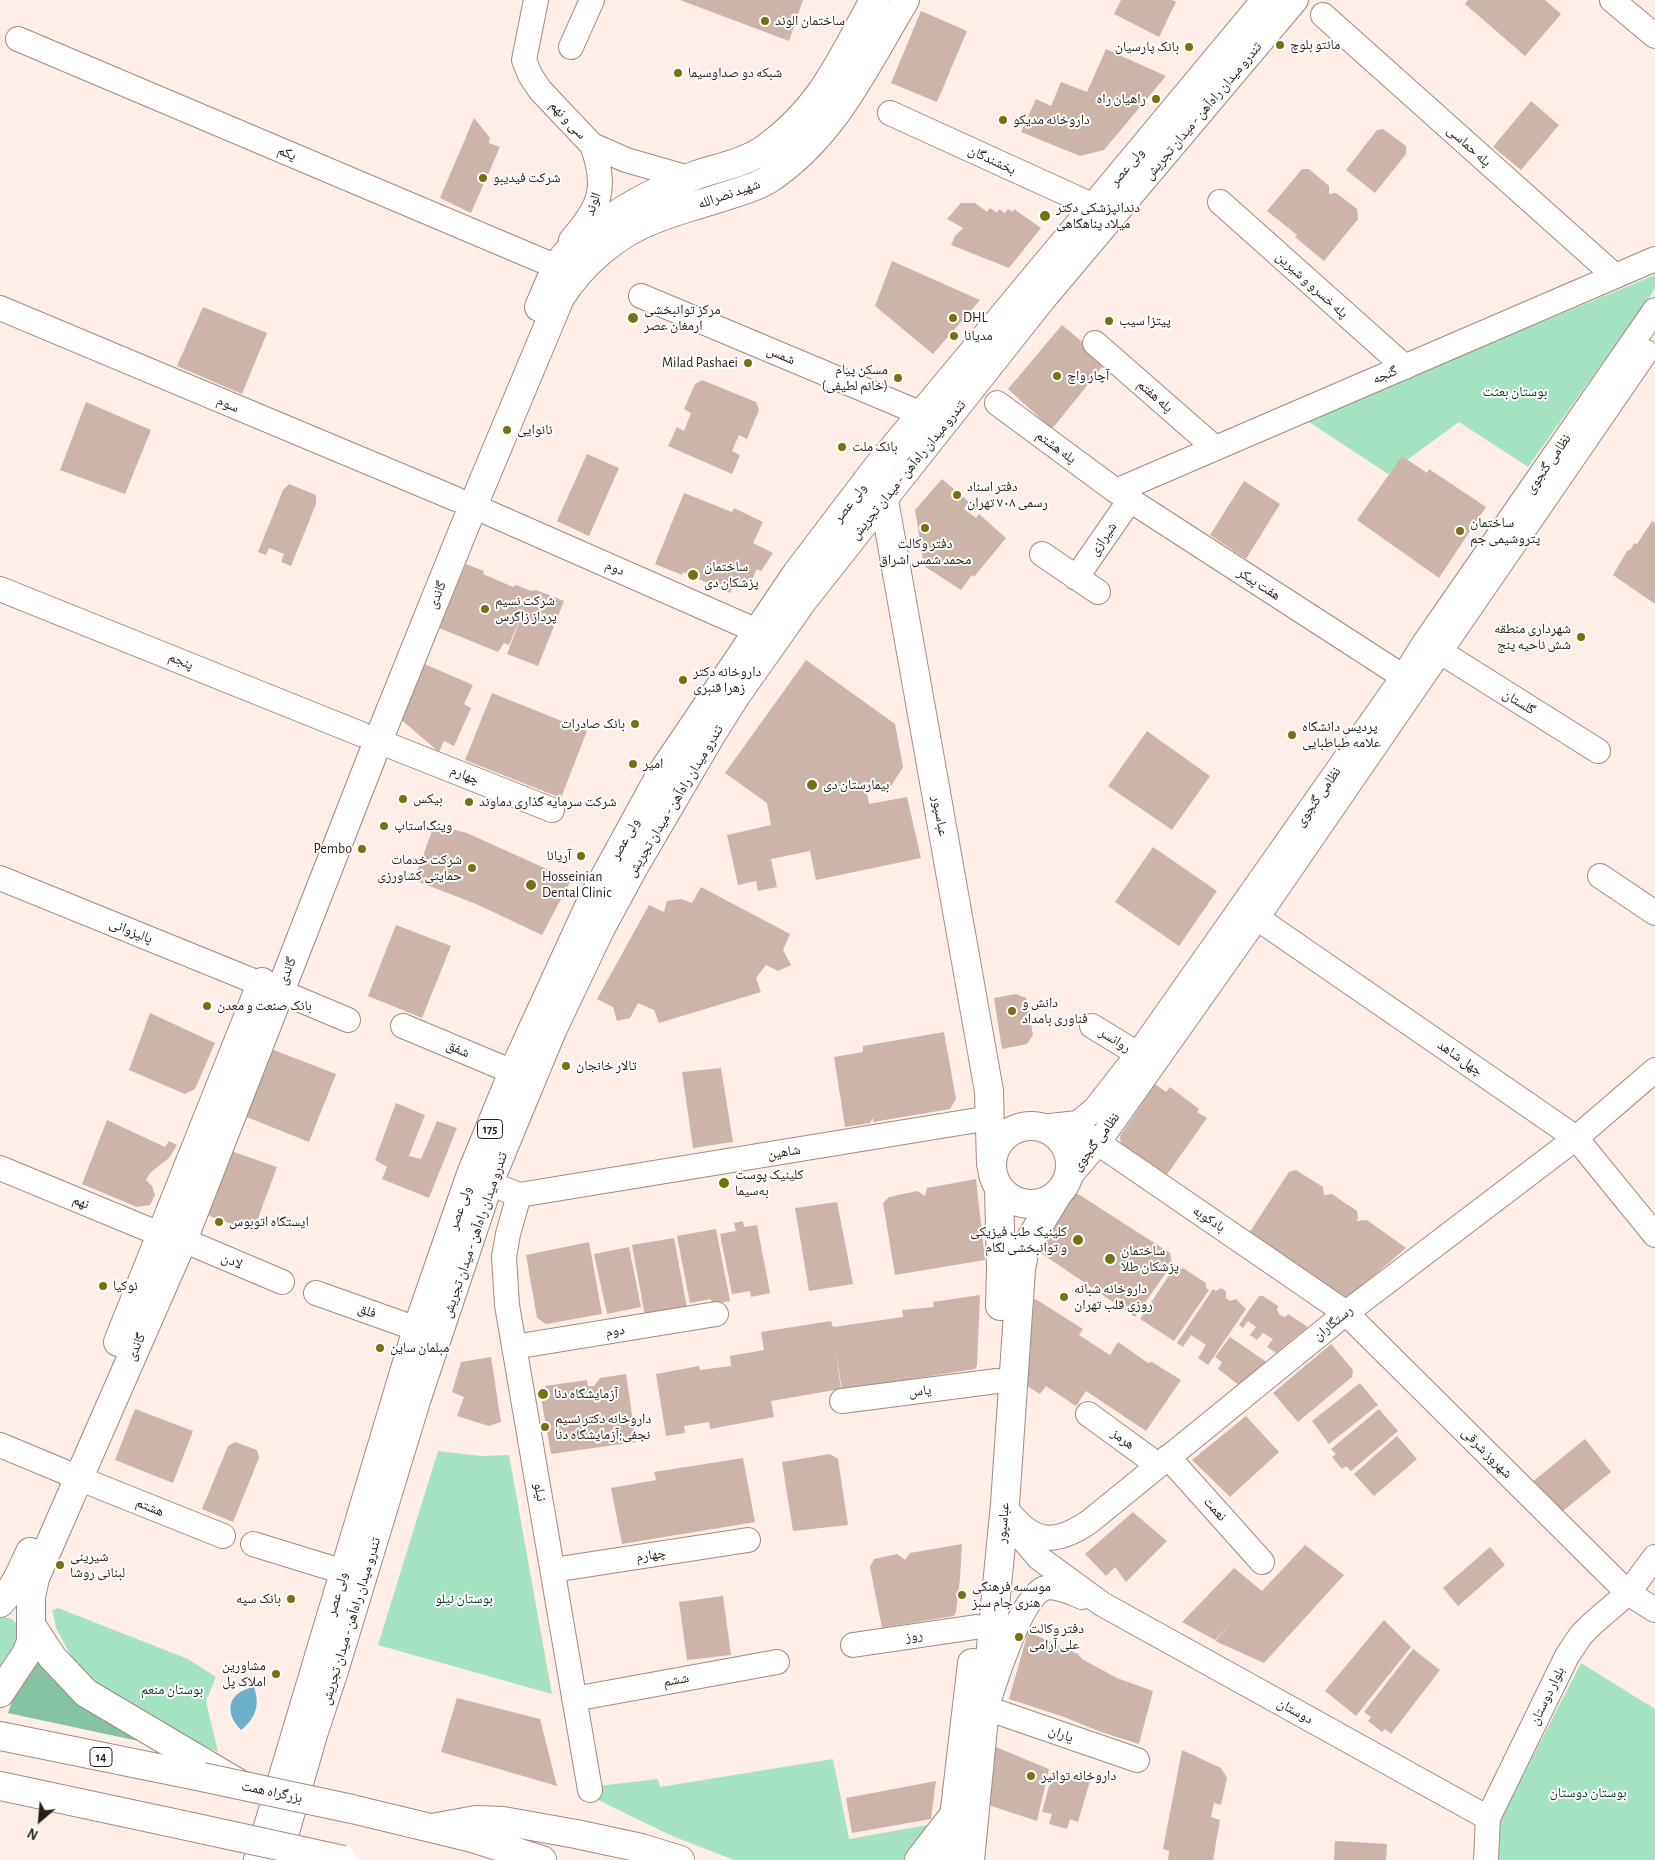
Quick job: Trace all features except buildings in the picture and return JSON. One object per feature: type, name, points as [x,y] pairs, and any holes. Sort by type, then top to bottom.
[{"type":"main road","name":"شهید نصرالله","points":[[565,267],[598,226],[627,207],[689,178],[764,150],[792,128],[820,96],[833,77],[874,0]]},
{"type":"main road","name":"شهید نصرالله","points":[[565,267],[594,257],[626,233],[654,219],[767,181],[795,160],[823,132],[852,92],[905,0]]},
{"type":"main road","name":"ولی عصر","points":[[258,1860],[417,1330],[481,1178],[512,1072],[590,902],[662,774],[797,573],[876,469],[1264,1]]},
{"type":"main road","name":"گاندی","points":[[0,1693],[26,1654],[31,1642],[31,1597],[35,1578],[72,1475],[172,1238],[464,503],[564,292],[565,267]]},
{"type":"main road","name":"عباسپور","points":[[876,469],[884,500],[990,1091],[990,1118],[1001,1270],[997,1381],[976,1627],[976,1707],[970,1860]]},
{"type":"main road","points":[[990,1091],[1009,1110],[1037,1126],[1051,1131],[1060,1138],[1066,1148],[1070,1164],[1062,1187],[1048,1200],[1037,1204],[1026,1204],[1006,1196],[995,1176],[993,1152],[1000,1140],[1009,1132],[1021,1126],[1037,1126]]},
{"type":"main road","name":"عباسپور","points":[[949,1860],[954,1814],[976,1707],[1006,1507],[1021,1269],[1025,1248],[1062,1187]]},
{"type":"main road","name":"گاندی","points":[[0,1602],[18,1578],[72,1475]]},
{"type":"main road","points":[[0,1611],[7,1609],[16,1611],[31,1625],[52,1657],[86,1693],[242,1786]]},
{"type":"main road","name":"بزرگراه همت","points":[[0,1736],[352,1809],[472,1838],[542,1860]]},
{"type":"main road","points":[[0,1786],[343,1860]]},
{"type":"main road","points":[[919,1860],[954,1814]]},
{"type":"main road","points":[[432,1828],[476,1820],[503,1821],[642,1848],[680,1860]]},
{"type":"street","name":"سی و نهم","points":[[536,0],[524,51],[526,67],[540,90],[592,145],[626,160],[689,178]]},
{"type":"street","points":[[571,47],[592,0]]},
{"type":"street","name":"تندرو میدان راه‌آهن - میدان تجریش","points":[[279,1860],[315,1734],[336,1672],[418,1401],[481,1178],[602,930],[657,828],[714,734],[805,601],[1044,299],[1296,0]]},
{"type":"street","points":[[1612,0],[1655,36]]},
{"type":"street","name":"پله حماسی","points":[[1323,15],[1615,276]]},
{"type":"street","name":"یکم","points":[[18,39],[565,267]]},
{"type":"street","name":"بخشندگان","points":[[890,113],[1094,206]]},
{"type":"street","name":"الوند","points":[[565,267],[568,244],[587,222],[597,202],[601,179],[599,165],[592,145]]},
{"type":"street","name":"پله خسرو و شیرین","points":[[1220,202],[1405,367]]},
{"type":"street","name":"گنجه","points":[[1123,496],[1216,448],[1655,259]]},
{"type":"street","name":"شمس","points":[[641,296],[922,414]]},
{"type":"street","name":"سوم","points":[[0,308],[464,503]]},
{"type":"street","name":"نظامی گنجوی","points":[[1062,1187],[1098,1143],[1249,912],[1410,681],[1654,313]]},
{"type":"street","name":"نظامی گنجوی","points":[[1432,647],[1655,339]]},
{"type":"street","name":"پله هفتم","points":[[1095,343],[1216,448]]},
{"type":"street","name":"پله هشتم","points":[[997,403],[1123,496]]},
{"type":"street","name":"شیرازی","points":[[1076,578],[1123,496]]},
{"type":"street","name":"هفت پیکر","points":[[1123,496],[1410,681]]},
{"type":"street","name":"دوم","points":[[464,503],[757,631]]},
{"type":"street","points":[[1042,554],[1098,592]]},
{"type":"street","name":"پنجم","points":[[0,589],[370,737]]},
{"type":"street","name":"گلستان","points":[[1432,647],[1598,751]]},
{"type":"street","name":"چهارم","points":[[370,737],[552,810]]},
{"type":"street","points":[[1600,876],[1655,913]]},
{"type":"street","name":"پالیزوانی","points":[[0,878],[270,988]]},
{"type":"street","name":"نظامی گنجوی","points":[[1072,1125],[1078,1123],[1095,1109],[1249,912]]},
{"type":"street","name":"چهل شاهد","points":[[1249,912],[1576,1138],[1655,1235]]},
{"type":"street","points":[[270,988],[348,1020]]},
{"type":"street","name":"شفق","points":[[403,1026],[512,1072]]},
{"type":"street","name":"روانسر","points":[[1092,1026],[1138,1054]]},
{"type":"street","name":"رستگاران","points":[[1006,1507],[1018,1524],[1042,1537],[1061,1538],[1089,1522],[1346,1313],[1576,1138],[1655,1070]]},
{"type":"street","name":"شاهین","points":[[519,1195],[990,1118]]},
{"type":"street","points":[[1037,1126],[1072,1125]]},
{"type":"street","name":"بادکوبه","points":[[1072,1125],[1346,1313]]},
{"type":"street","name":"نهم","points":[[0,1168],[172,1238]]},
{"type":"street","points":[[481,1178],[519,1195]]},
{"type":"street","name":"نیلو","points":[[519,1195],[508,1234],[504,1257],[507,1305],[554,1570],[590,1790]]},
{"type":"street","name":"لادن","points":[[172,1238],[282,1282]]},
{"type":"street","name":"فلق","points":[[316,1293],[417,1330]]},
{"type":"street","name":"شهروز شرقی","points":[[1346,1313],[1628,1593],[1655,1610]]},
{"type":"street","name":"دوم","points":[[514,1347],[716,1314]]},
{"type":"street","name":"یاس","points":[[842,1401],[997,1381]]},
{"type":"street","name":"هرمز","points":[[1088,1414],[1163,1461]]},
{"type":"street","name":"هشتم","points":[[0,1445],[222,1536]]},
{"type":"street","name":"نعمت","points":[[1163,1461],[1262,1562]]},
{"type":"street","name":"دوستان","points":[[1006,1507],[1020,1536],[1034,1553],[1052,1569],[1102,1604],[1488,1818]]},
{"type":"street","name":"چهارم","points":[[554,1570],[748,1540]]},
{"type":"street","points":[[253,1544],[344,1572]]},
{"type":"street","name":"بلوار دوستان","points":[[1486,1860],[1488,1818],[1567,1656],[1592,1624],[1628,1593],[1655,1556]]},
{"type":"street","name":"دوستان","points":[[976,1707],[1023,1611],[1039,1592],[1045,1588],[1055,1588],[1102,1604]]},
{"type":"street","name":"روز","points":[[853,1645],[976,1627]]},
{"type":"street","name":"ششم","points":[[574,1699],[777,1662]]},
{"type":"street","name":"یاران","points":[[976,1707],[1137,1760]]},
{"type":"green space","name":"بوستان بعثت","points":[[1655,275],[1655,289],[1528,467],[1459,422],[1388,474],[1306,420]]},
{"type":"green space","name":"بوستان نیلو","points":[[438,1451],[481,1456],[509,1455],[552,1694],[378,1645]]},
{"type":"green space","name":"بوستان منعم","points":[[58,1608],[188,1659],[216,1677],[206,1701],[218,1752],[190,1740],[103,1688],[74,1662],[56,1628],[52,1610]]},
{"type":"green space","points":[[0,1618],[12,1619],[20,1626],[18,1641],[0,1671]]},
{"type":"green space","points":[[40,1651],[171,1748],[8,1713],[20,1676]]},
{"type":"green space","name":"بوستان دوستان","points":[[1581,1663],[1655,1709],[1655,1860],[1498,1860],[1501,1818]]},
{"type":"green space","points":[[833,1759],[849,1839],[927,1825],[919,1846],[910,1860],[734,1860],[670,1835],[598,1800],[598,1786],[658,1779],[660,1787]]},
{"type":"water","points":[[254,1687],[257,1700],[255,1711],[250,1721],[241,1730],[232,1716],[231,1704],[238,1693]]},
{"type":"place","name":"ساختمان الوند","points":[[765,21]]},
{"type":"place","name":"مانتو بلوچ","points":[[1280,45]]},
{"type":"place","name":"بانک پارسیان","points":[[1189,47]]},
{"type":"place","name":"شبکه دو صداوسیما","points":[[678,73]]},
{"type":"place","name":"راهیان راه","points":[[1156,99]]},
{"type":"place","name":"داروخانه مدیکو","points":[[1003,120]]},
{"type":"place","name":"شرکت فیدیبو","points":[[483,178]]},
{"type":"place","name":"دندانپزشکی دکتر میلاد پناهگاهی","points":[[1045,216]]},
{"type":"place","name":"مرکز توانبخشی ارمغان عصر","points":[[633,318]]},
{"type":"place","name":"DHL","points":[[953,318]]},
{"type":"place","name":"پیتزا سیب","points":[[1109,321]]},
{"type":"place","name":"مدیانا","points":[[954,336]]},
{"type":"place","name":"Milad Pashaei","points":[[748,363]]},
{"type":"place","name":"آچار واچ","points":[[1057,376]]},
{"type":"place","name":"مسکن پیام (خانم لطیفی)","points":[[898,378]]},
{"type":"place","name":"نانوایی","points":[[507,430]]},
{"type":"place","name":"بانک ملت","points":[[842,447]]},
{"type":"place","name":"دفتر اسناد رسمی ۷۰۸ تهران","points":[[957,495]]},
{"type":"place","name":"دفتر وکالت محمد شمس اشراق","points":[[925,528]]},
{"type":"place","name":"ساختمان پتروشیمی جم","points":[[1460,531]]},
{"type":"place","name":"ساختمان پزشکان دی","points":[[693,575]]},
{"type":"place","name":"شرکت نسیم پرداز زاگرس","points":[[485,609]]},
{"type":"place","name":"شهرداری منطقه شش ناحیه پنج","points":[[1581,637]]},
{"type":"place","name":"داروخانه دکتر زهرا قنبری","points":[[683,680]]},
{"type":"place","name":"بانک صادرات","points":[[635,724]]},
{"type":"place","name":"پردیس دانشگاه علامه طباطبایی","points":[[1292,735]]},
{"type":"place","name":"امیر","points":[[633,764]]},
{"type":"place","name":"بیمارستان دی","points":[[812,785]]},
{"type":"place","name":"بیکس","points":[[403,799]]},
{"type":"place","name":"شركت سرمايه گذاری دماوند","points":[[469,802]]},
{"type":"place","name":"وینگ‌استاپ","points":[[384,826]]},
{"type":"place","name":"Pembo","points":[[362,849]]},
{"type":"place","name":"آریانا","points":[[581,856]]},
{"type":"place","name":"شرکت خدمات حمایتی کشاورزی","points":[[472,868]]},
{"type":"place","name":"Hosseinian Dental Clinic","points":[[531,885]]},
{"type":"place","name":"بانک صنعت و معدن","points":[[207,1006]]},
{"type":"place","name":"دانش و فناوری بامداد","points":[[1012,1011]]},
{"type":"place","name":"تالار خانجان","points":[[566,1066]]},
{"type":"place","name":"کلینیک پوست به‌سیما","points":[[724,1183]]},
{"type":"place","name":"ایستگاه اتوبوس","points":[[219,1222]]},
{"type":"place","name":"کلینیک طب فیزیکی و توانبخشی لگام","points":[[1078,1240]]},
{"type":"place","name":"ساختمان پزشکان طلا","points":[[1110,1259]]},
{"type":"place","name":"نوکیا","points":[[103,1286]]},
{"type":"place","name":"داروخانه شبانه روزی قلب تهران","points":[[1064,1297]]},
{"type":"place","name":"مبلمان ساین","points":[[380,1348]]},
{"type":"place","name":"آزمایشگاه دنا","points":[[543,1394]]},
{"type":"place","name":"داروخانه دکتر نسیم نجفی;آزمایشگاه دنا","points":[[545,1427]]},
{"type":"place","name":"شیرینی لبنانی روشا","points":[[60,1565]]},
{"type":"place","name":"موسسه فرهنگی هنری جام سبز","points":[[962,1595]]},
{"type":"place","name":"بانک سپه","points":[[291,1599]]},
{"type":"place","name":"دفتر وکالت علی آرامی","points":[[1019,1637]]},
{"type":"place","name":"مشاورین املاک پل","points":[[276,1674]]},
{"type":"place","name":"داروخانه توانیر","points":[[1031,1776]]}]
